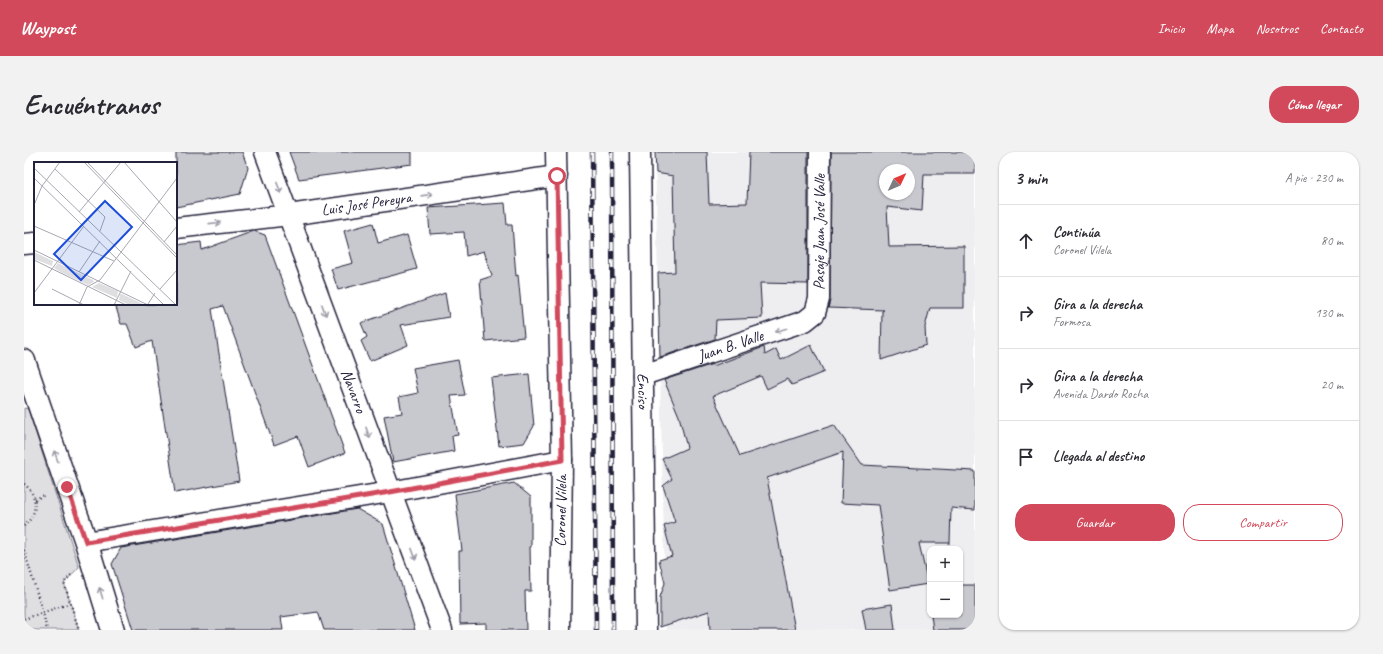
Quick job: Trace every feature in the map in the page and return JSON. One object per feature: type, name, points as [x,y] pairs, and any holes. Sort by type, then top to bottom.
[{"type":"main road","points":[[24,361],[88,549],[113,630]]},
{"type":"street","name":"Navarro","points":[[265,152],[442,630]]},
{"type":"street","name":"Coronel Vilela","points":[[556,152],[562,460],[560,630]]},
{"type":"street","name":"Enciso","points":[[640,152],[646,630]]},
{"type":"street","name":"Pasaje Juan José Valle","points":[[815,313],[819,299],[820,152]]},
{"type":"street","name":"Luis José Pereyra","points":[[177,228],[289,215],[557,176]]},
{"type":"street","points":[[24,244],[34,243]]},
{"type":"street","name":"Juan B. Valle","points":[[643,375],[805,322],[815,313]]},
{"type":"street","points":[[88,549],[562,460]]},
{"type":"path","points":[[24,484],[31,492],[35,506],[34,514],[30,521],[24,526]]},
{"type":"path","points":[[79,630],[64,583],[88,549]]},
{"type":"path","points":[[24,550],[44,613],[47,630]]},
{"type":"path","points":[[24,619],[71,603]]},
{"type":"shaded area","points":[[655,152],[975,152],[975,630],[666,630]]},
{"type":"shaded area","points":[[24,408],[28,409],[79,567],[64,583],[79,630],[24,630]]},
{"type":"building","points":[[176,152],[242,152],[248,168],[240,194],[177,207]]},
{"type":"building","points":[[289,152],[412,152],[412,164],[299,179]]},
{"type":"building","points":[[655,152],[707,152],[709,204],[747,203],[749,152],[808,152],[808,284],[760,283],[762,318],[716,320],[715,339],[660,357],[658,273],[675,272],[673,176],[656,173]]},
{"type":"building","points":[[831,152],[975,152],[975,174],[924,174],[922,211],[887,207],[889,247],[964,246],[964,308],[930,308],[925,327],[926,345],[881,360],[882,311],[884,310],[828,308],[830,299]]},
{"type":"building","points":[[505,203],[507,225],[512,225],[516,276],[518,275],[524,337],[485,341],[480,280],[492,276],[484,251],[466,256],[464,232],[430,234],[428,208]]},
{"type":"building","points":[[373,223],[378,243],[407,235],[417,269],[338,290],[331,269],[353,263],[344,231]]},
{"type":"building","points":[[254,231],[265,235],[345,453],[309,467],[298,436],[274,445],[223,306],[212,309],[239,481],[175,493],[152,341],[136,347],[127,324],[121,324],[115,305],[177,305],[177,245],[201,242],[202,250]]},
{"type":"building","points":[[445,293],[449,317],[401,325],[408,345],[370,361],[361,341],[367,337],[361,323]]},
{"type":"building","points":[[811,345],[824,372],[792,385],[787,379],[767,389],[761,376],[713,396],[740,456],[834,425],[862,465],[975,471],[975,510],[951,508],[950,543],[919,543],[927,584],[890,590],[878,505],[841,503],[843,452],[767,478],[795,630],[710,630],[709,611],[660,627],[660,597],[665,583],[659,560],[672,556],[664,526],[675,522],[663,486],[672,479],[662,459],[687,448],[679,416],[664,380],[713,364],[713,366],[764,347],[765,355],[776,349],[781,360]]},
{"type":"building","points":[[458,360],[465,395],[451,396],[458,435],[452,436],[454,451],[393,462],[384,416],[402,413],[399,397],[418,393],[413,368]]},
{"type":"building","points":[[529,374],[534,426],[524,443],[499,446],[491,378]]},
{"type":"building","points":[[514,483],[531,497],[531,591],[525,591],[526,630],[486,630],[486,623],[460,624],[459,551],[462,551],[455,494]]},
{"type":"building","points":[[357,509],[383,524],[415,630],[324,630],[318,612],[281,617],[283,630],[133,630],[112,564],[121,548]]},
{"type":"building","points":[[963,585],[975,585],[975,630],[933,630],[931,618],[963,618]]},
{"type":"building","points":[[892,604],[895,630],[866,630],[862,609]]},
{"type":"railway","points":[[592,152],[596,630]]},
{"type":"railway","points":[[612,152],[613,630]]},
{"type":"route","points":[[67,487],[86,542],[390,492],[562,460],[557,176]]}]
